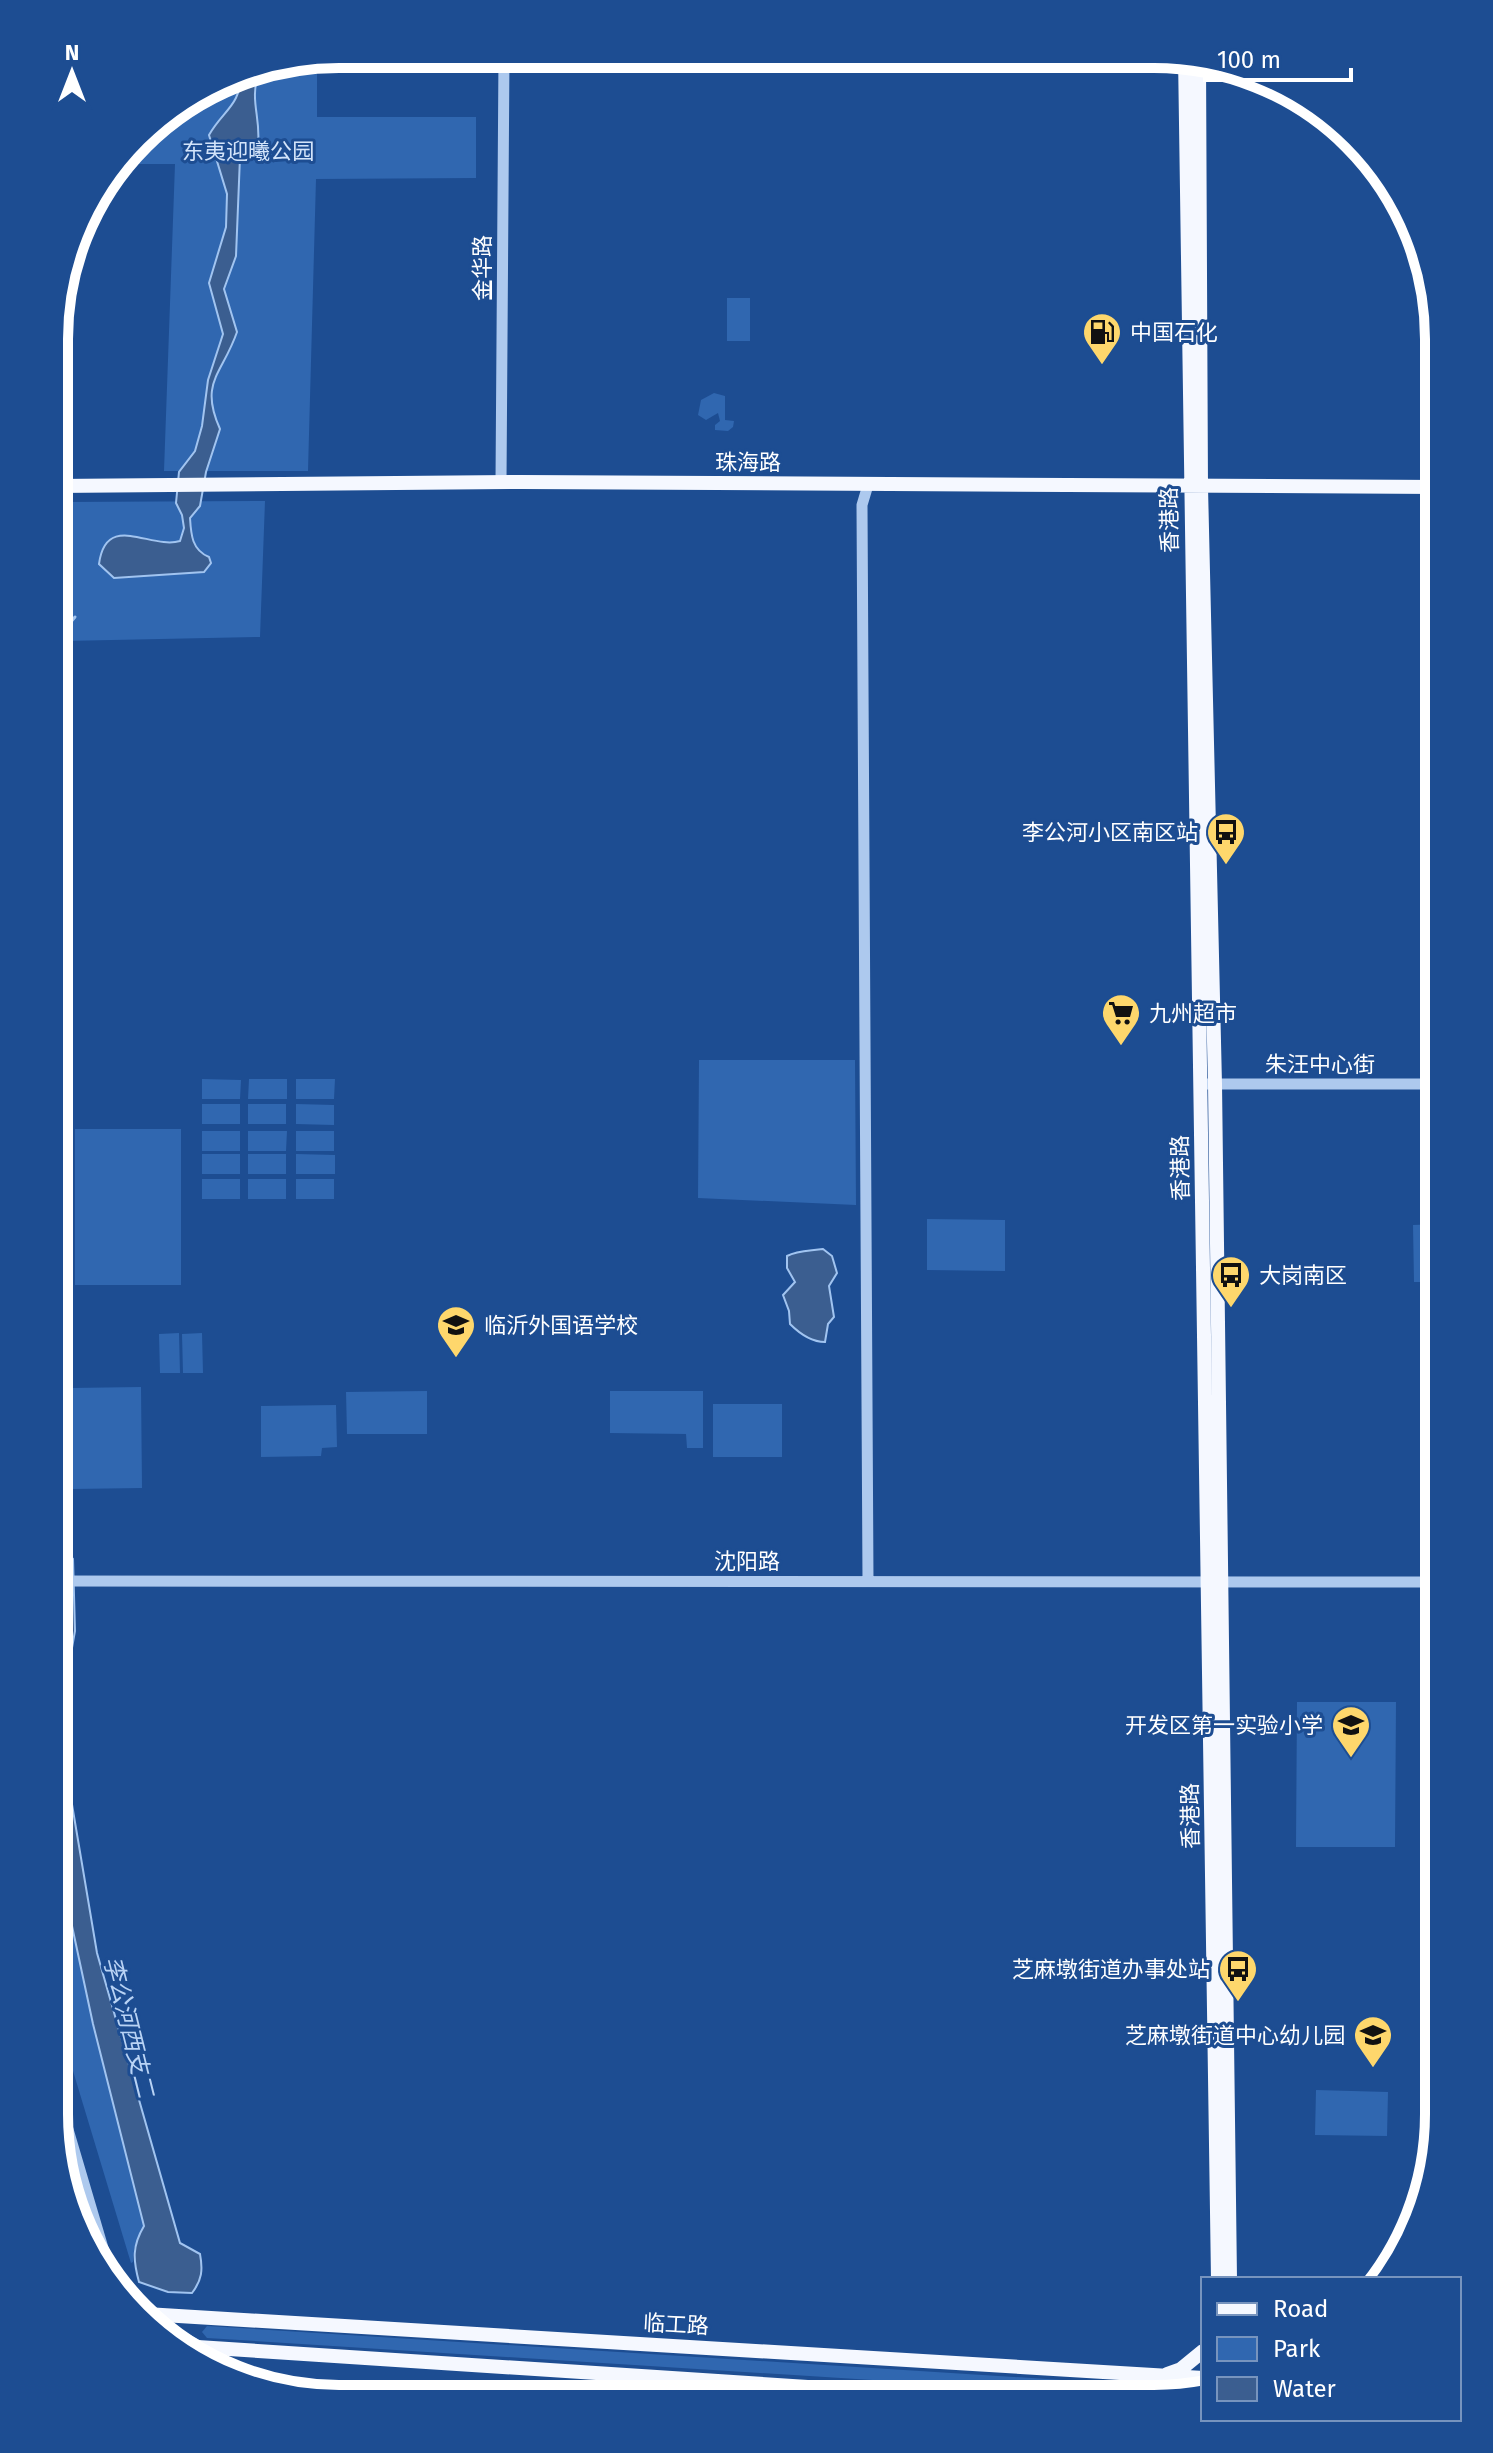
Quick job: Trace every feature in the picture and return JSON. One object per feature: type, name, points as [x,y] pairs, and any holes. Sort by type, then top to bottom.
[{"type":"main road","name":"香港路","points":[[1185,70],[1230,2277]]},
{"type":"main road","name":"香港路","points":[[1196,487],[1199,72]]},
{"type":"main road","name":"珠海路","points":[[68,486],[501,482],[1425,487]]},
{"type":"main road","name":"香港路","points":[[1215,1582],[1218,2277]]},
{"type":"main road","name":"临工路","points":[[160,2317],[1201,2378]]},
{"type":"main road","points":[[211,2352],[757,2385]]},
{"type":"main road","points":[[1164,2375],[1181,2369],[1201,2353]]},
{"type":"street","name":"金华路","points":[[501,482],[504,68]]},
{"type":"street","points":[[868,485],[862,505],[862,521],[868,1581]]},
{"type":"street","name":"朱汪中心街","points":[[1208,1084],[1425,1084]]},
{"type":"street","name":"沈阳路","points":[[68,1581],[1424,1582]]},
{"type":"street","points":[[69,2133],[102,2245]]},
{"type":"green space","name":"东夷迎曦公园","points":[[317,69],[317,117],[476,117],[476,178],[316,179],[308,471],[164,471],[175,164],[132,164],[160,135],[204,104],[269,77],[304,70]]},
{"type":"green space","points":[[727,298],[750,298],[750,341],[727,341]]},
{"type":"green space","points":[[714,393],[725,396],[725,420],[734,421],[728,431],[715,430],[715,425],[720,421],[718,413],[706,420],[698,415],[701,400]]},
{"type":"green space","points":[[265,501],[260,637],[68,641],[68,502]]},
{"type":"green space","points":[[699,1060],[855,1060],[856,1205],[698,1198]]},
{"type":"green space","points":[[202,1079],[241,1080],[240,1099],[202,1099]]},
{"type":"green space","points":[[249,1079],[287,1079],[287,1099],[248,1099]]},
{"type":"green space","points":[[296,1079],[335,1079],[334,1099],[296,1099]]},
{"type":"green space","points":[[202,1104],[240,1104],[240,1124],[202,1124]]},
{"type":"green space","points":[[248,1104],[286,1104],[286,1124],[248,1124]]},
{"type":"green space","points":[[296,1104],[334,1105],[334,1125],[296,1124]]},
{"type":"green space","points":[[75,1129],[181,1129],[181,1285],[75,1285]]},
{"type":"green space","points":[[202,1131],[240,1131],[240,1151],[202,1151]]},
{"type":"green space","points":[[248,1131],[287,1131],[286,1151],[248,1151]]},
{"type":"green space","points":[[296,1131],[334,1131],[334,1151],[296,1151]]},
{"type":"green space","points":[[202,1154],[240,1154],[240,1174],[202,1174]]},
{"type":"green space","points":[[248,1154],[286,1154],[286,1174],[248,1174]]},
{"type":"green space","points":[[296,1154],[335,1155],[335,1174],[296,1174]]},
{"type":"green space","points":[[202,1179],[240,1179],[240,1199],[202,1199]]},
{"type":"green space","points":[[248,1179],[286,1179],[286,1199],[248,1199]]},
{"type":"green space","points":[[296,1179],[334,1179],[334,1199],[296,1199]]},
{"type":"green space","points":[[927,1219],[1005,1220],[1005,1271],[927,1270]]},
{"type":"green space","points":[[1413,1225],[1425,1225],[1424,1282],[1414,1282]]},
{"type":"green space","points":[[179,1333],[180,1373],[160,1373],[159,1334]]},
{"type":"green space","points":[[202,1333],[203,1373],[183,1373],[182,1334]]},
{"type":"green space","points":[[141,1387],[142,1488],[72,1489],[71,1388]]},
{"type":"green space","points":[[427,1391],[427,1434],[347,1434],[346,1392]]},
{"type":"green space","points":[[610,1391],[703,1391],[703,1448],[687,1448],[686,1434],[610,1433]]},
{"type":"green space","points":[[713,1404],[782,1404],[782,1457],[713,1457]]},
{"type":"green space","points":[[336,1405],[337,1447],[322,1448],[321,1456],[261,1457],[261,1406]]},
{"type":"green space","points":[[1297,1702],[1396,1702],[1395,1847],[1296,1847]]},
{"type":"green space","points":[[68,1904],[144,2226],[131,2263],[68,2054]]},
{"type":"green space","points":[[1316,2090],[1388,2092],[1387,2136],[1315,2135]]},
{"type":"green space","points":[[207,2326],[1141,2385],[950,2385],[207,2338],[202,2332]]},
{"type":"water","points":[[256,82],[258,145],[240,157],[236,256],[224,289],[237,332],[212,389],[214,413],[220,429],[206,472],[200,506],[190,518],[194,541],[211,563],[204,572],[114,578],[99,564],[103,548],[111,539],[131,536],[156,541],[180,541],[184,528],[176,503],[179,472],[195,451],[208,380],[223,334],[209,283],[226,227],[227,194],[209,135],[239,88]]},
{"type":"water","points":[[823,1249],[832,1256],[837,1273],[829,1286],[834,1317],[828,1324],[825,1342],[806,1336],[790,1324],[783,1295],[795,1282],[787,1268],[787,1256]]},
{"type":"water","points":[[68,1553],[73,1559],[75,1631],[68,1670]]},
{"type":"water","points":[[68,1781],[97,1953],[180,2243],[200,2254],[201,2275],[192,2293],[168,2292],[139,2282],[135,2253],[144,2226],[93,2024],[69,1912]]},
{"type":"waterway","name":"李公河西支二","points":[[68,625],[75,617]]},
{"type":"place","name":"中国石化","points":[[1102,366]]},
{"type":"place","name":"李公河小区南区站","points":[[1226,866]]},
{"type":"place","name":"九州超市","points":[[1121,1047]]},
{"type":"place","name":"大岗南区","points":[[1231,1309]]},
{"type":"place","name":"临沂外国语学校","points":[[456,1359]]},
{"type":"place","name":"开发区第一实验小学","points":[[1351,1759]]},
{"type":"place","name":"芝麻墩街道办事处站","points":[[1238,2003]]},
{"type":"place","name":"芝麻墩街道中心幼儿园","points":[[1373,2069]]}]
